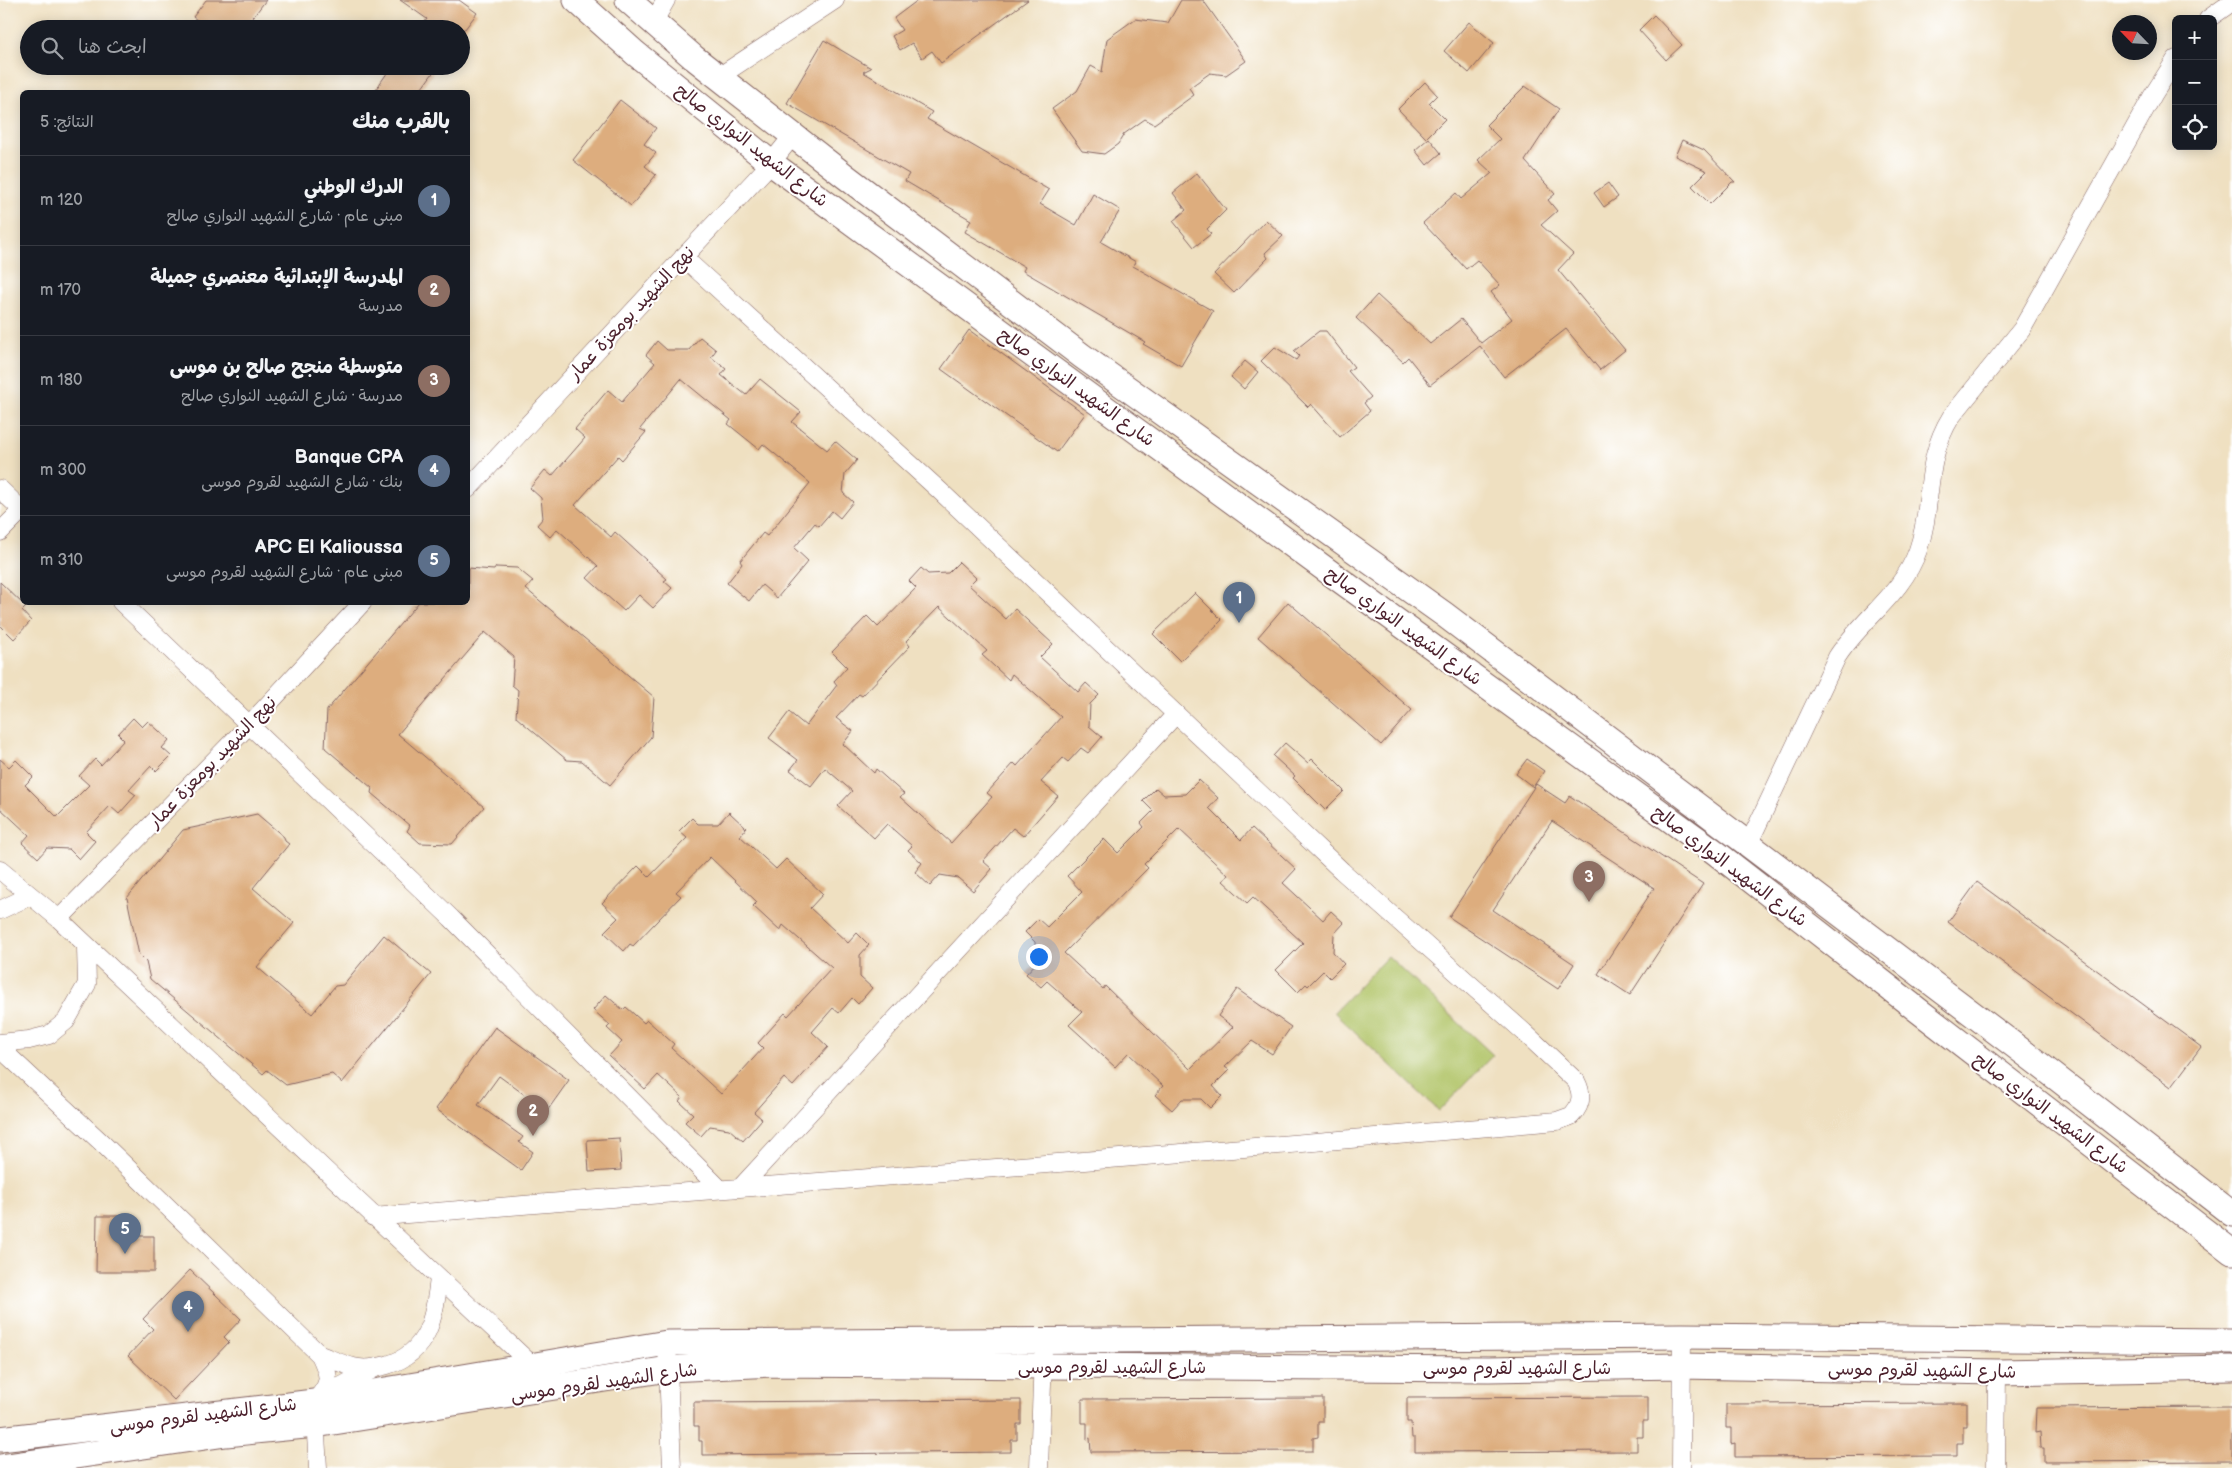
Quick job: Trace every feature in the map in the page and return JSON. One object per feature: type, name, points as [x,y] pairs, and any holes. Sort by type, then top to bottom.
[{"type":"street","name":"شارع الشهيد النواري صالح","points":[[576,0],[635,53],[771,163],[1715,852],[2232,1252]]},
{"type":"street","name":"شارع الشهيد النواري صالح","points":[[628,0],[720,76],[1082,356],[1445,615],[2036,1061],[2232,1214]]},
{"type":"street","points":[[654,23],[666,0]]},
{"type":"street","points":[[720,76],[836,0]]},
{"type":"street","points":[[2214,15],[2232,2]]},
{"type":"street","points":[[1748,845],[1837,657],[1855,631],[1902,582],[1918,550],[1924,525],[1933,463],[1942,432],[1951,417],[2022,329],[2148,103],[2175,60]]},
{"type":"street","name":"نهج الشهيد بومعزة عمار","points":[[470,487],[771,163],[794,134]]},
{"type":"street","points":[[374,1217],[1234,1150],[1557,1121],[1572,1116],[1580,1102],[1580,1089],[1576,1081],[1524,1032],[1342,871],[939,490],[683,257]]},
{"type":"street","points":[[0,489],[20,508]]},
{"type":"street","points":[[0,532],[20,512]]},
{"type":"street","points":[[124,605],[451,918],[720,1189]]},
{"type":"street","name":"نهج الشهيد بومعزة عمار","points":[[59,919],[250,724],[360,605]]},
{"type":"street","points":[[741,1187],[1176,714]]},
{"type":"street","points":[[0,870],[59,919],[86,947],[533,1366]]},
{"type":"street","points":[[0,910],[30,896]]},
{"type":"street","points":[[0,1043],[29,1040],[48,1035],[66,1021],[87,984],[86,947]]},
{"type":"street","points":[[0,1048],[101,1142],[320,1355],[328,1372],[327,1387],[315,1414],[318,1468]]},
{"type":"street","points":[[320,1355],[354,1368],[375,1368],[392,1364],[405,1356],[423,1340],[435,1312],[439,1278]]},
{"type":"street","points":[[1681,1468],[1682,1336]]},
{"type":"street","name":"شارع الشهيد لقروم موسى","points":[[0,1466],[88,1461],[226,1434],[533,1366],[667,1343],[1682,1336],[2232,1341]]},
{"type":"street","points":[[1038,1468],[1044,1340]]},
{"type":"street","points":[[667,1343],[672,1468]]},
{"type":"street","name":"شارع الشهيد لقروم موسى","points":[[0,1439],[84,1429],[315,1414],[668,1369],[773,1364],[1489,1369],[1682,1366],[1997,1372],[2232,1368]]},
{"type":"street","points":[[315,1414],[375,1368]]},
{"type":"street","points":[[1996,1468],[1997,1372]]},
{"type":"street","points":[[84,1429],[88,1461]]},
{"type":"green space","points":[[1388,956],[1493,1055],[1439,1111],[1334,1012]]},
{"type":"building","points":[[206,0],[266,0],[251,20],[197,20],[193,17]]},
{"type":"building","points":[[400,0],[459,0],[477,13],[470,22],[470,20],[427,19]]},
{"type":"building","points":[[918,0],[1028,0],[941,63],[932,51],[922,58],[912,43],[900,50],[892,36],[902,30],[894,18]]},
{"type":"building","points":[[1181,0],[1203,0],[1246,61],[1226,75],[1210,73],[1189,88],[1194,95],[1154,124],[1145,119],[1124,134],[1118,144],[1104,154],[1082,151],[1052,109],[1077,91],[1091,66],[1102,72],[1107,39],[1135,19],[1168,23]]},
{"type":"building","points":[[1654,15],[1682,45],[1666,60],[1639,30]]},
{"type":"building","points":[[1469,22],[1494,43],[1469,73],[1444,51]]},
{"type":"building","points":[[824,40],[871,68],[863,72],[932,112],[927,119],[1049,190],[1040,204],[1076,225],[1093,194],[1120,210],[1101,242],[1136,262],[1133,266],[1213,311],[1181,366],[1143,344],[1145,342],[1023,271],[1025,267],[965,232],[971,220],[905,181],[909,174],[787,103]]},
{"type":"building","points":[[386,75],[431,75],[420,90],[375,90]]},
{"type":"building","points":[[1425,82],[1437,95],[1429,103],[1445,119],[1426,138],[1398,109]]},
{"type":"building","points":[[1525,86],[1559,109],[1525,161],[1555,194],[1548,200],[1557,211],[1541,225],[1573,254],[1558,270],[1625,350],[1600,370],[1566,329],[1504,377],[1480,346],[1430,385],[1408,357],[1403,362],[1356,318],[1377,295],[1430,344],[1461,319],[1481,343],[1512,319],[1491,292],[1500,285],[1477,260],[1466,269],[1423,223],[1456,193],[1461,199],[1492,173],[1478,160],[1500,139],[1486,125]]},
{"type":"building","points":[[620,100],[656,128],[644,144],[656,153],[645,166],[656,175],[631,206],[573,160]]},
{"type":"building","points":[[1429,138],[1441,153],[1427,165],[1415,150]]},
{"type":"building","points":[[1682,140],[1704,150],[1735,182],[1732,182],[1710,204],[1692,186],[1707,171],[1675,156]]},
{"type":"building","points":[[1197,173],[1226,210],[1207,229],[1211,234],[1194,247],[1173,221],[1186,210],[1173,193]]},
{"type":"building","points":[[1608,183],[1618,197],[1604,207],[1594,193]]},
{"type":"building","points":[[1266,220],[1283,236],[1265,253],[1268,258],[1234,293],[1214,274]]},
{"type":"building","points":[[969,330],[1085,414],[1057,452],[941,369]]},
{"type":"building","points":[[1319,331],[1326,331],[1354,367],[1348,371],[1371,397],[1364,403],[1370,411],[1340,437],[1311,404],[1308,407],[1261,361],[1275,347],[1296,360],[1299,356],[1294,351]]},
{"type":"building","points":[[700,337],[716,350],[711,357],[726,369],[721,375],[746,395],[760,379],[801,412],[792,422],[827,450],[835,441],[857,460],[845,474],[843,493],[853,502],[840,518],[832,511],[819,526],[815,523],[794,548],[808,561],[777,598],[762,585],[749,601],[727,583],[742,564],[740,561],[763,533],[767,536],[810,483],[763,444],[759,449],[728,424],[731,420],[681,379],[640,429],[646,432],[622,460],[618,456],[575,505],[611,537],[615,532],[667,579],[664,581],[672,588],[653,608],[639,595],[624,611],[587,578],[598,566],[557,529],[550,537],[537,525],[543,518],[541,498],[530,488],[545,470],[552,476],[585,438],[575,429],[608,390],[622,402],[655,363],[646,355],[657,341],[667,350],[689,350]]},
{"type":"building","points":[[1245,361],[1258,372],[1244,389],[1231,377]]},
{"type":"building","points":[[959,562],[976,578],[969,585],[1006,619],[1015,609],[1053,644],[1040,657],[1078,692],[1086,683],[1099,695],[1090,704],[1089,726],[1102,737],[1088,753],[1081,748],[1068,762],[1063,758],[1041,782],[1058,796],[1023,836],[1013,828],[983,861],[992,869],[973,891],[958,878],[940,875],[930,886],[915,872],[922,863],[908,850],[912,846],[887,824],[874,838],[838,806],[852,791],[825,768],[811,786],[790,770],[798,760],[769,738],[789,712],[806,726],[837,685],[834,681],[847,667],[832,652],[867,616],[878,627],[916,588],[909,581],[921,568],[928,574],[948,573]],"holes":[[[939,607],[987,651],[982,655],[1009,680],[1012,674],[1061,717],[1017,766],[1014,763],[987,793],[992,797],[951,843],[900,797],[904,794],[876,769],[874,773],[843,744],[853,731],[836,718],[859,694],[862,696],[910,646],[906,641]]]},
{"type":"building","points":[[496,567],[517,568],[533,581],[526,589],[654,697],[651,737],[610,785],[582,761],[567,760],[516,717],[518,690],[512,685],[514,657],[485,632],[398,734],[484,807],[452,844],[420,843],[407,831],[410,826],[371,793],[372,788],[325,748],[327,710],[416,605],[470,605],[470,568],[494,570]]},
{"type":"building","points":[[0,582],[20,601],[20,605],[26,607],[22,611],[31,621],[14,639],[0,625]]},
{"type":"building","points":[[1195,593],[1222,620],[1180,661],[1153,634]]},
{"type":"building","points":[[1288,602],[1412,710],[1381,745],[1258,637]]},
{"type":"building","points":[[133,718],[142,727],[148,721],[169,740],[162,748],[171,756],[156,771],[151,766],[129,790],[136,795],[119,814],[110,806],[86,832],[95,841],[79,859],[69,849],[47,848],[38,858],[22,843],[29,835],[0,808],[0,759],[9,767],[16,760],[33,777],[25,785],[57,817],[89,785],[79,776],[95,759],[101,765],[124,740],[118,734]]},
{"type":"building","points":[[1285,743],[1308,763],[1312,759],[1344,791],[1325,810],[1293,778],[1295,776],[1273,756]]},
{"type":"building","points":[[1527,759],[1544,771],[1533,787],[1516,774]]},
{"type":"building","points":[[1199,780],[1218,798],[1209,808],[1241,840],[1252,828],[1296,869],[1283,883],[1323,920],[1331,911],[1344,923],[1334,934],[1333,952],[1344,964],[1330,978],[1323,971],[1308,986],[1306,984],[1298,992],[1276,970],[1303,943],[1253,897],[1247,903],[1223,881],[1228,875],[1179,829],[1144,864],[1148,868],[1064,953],[1103,989],[1105,986],[1190,1069],[1233,1027],[1218,1016],[1237,989],[1291,1027],[1272,1054],[1252,1041],[1225,1067],[1229,1070],[1213,1086],[1222,1096],[1210,1108],[1201,1099],[1182,1099],[1172,1110],[1155,1095],[1163,1086],[1128,1053],[1115,1067],[1069,1025],[1082,1012],[1047,981],[1041,987],[1026,974],[1036,963],[1035,942],[1025,932],[1038,919],[1047,927],[1082,892],[1067,876],[1104,839],[1118,853],[1144,827],[1141,823],[1153,811],[1143,801],[1156,788],[1164,795],[1185,794]]},
{"type":"building","points":[[1536,784],[1565,803],[1570,796],[1703,884],[1630,995],[1598,974],[1654,888],[1552,821],[1493,910],[1574,964],[1558,989],[1449,917]]},
{"type":"building","points":[[729,812],[746,828],[740,836],[776,869],[786,859],[823,894],[810,908],[848,943],[857,933],[869,945],[860,955],[860,977],[872,988],[858,1004],[852,998],[839,1013],[833,1008],[812,1032],[828,1047],[793,1086],[784,1078],[754,1112],[762,1119],[743,1141],[729,1129],[710,1126],[701,1136],[685,1122],[693,1114],[679,1101],[682,1097],[658,1075],[645,1089],[609,1056],[622,1042],[607,1028],[610,1025],[593,1010],[606,995],[623,1010],[626,1007],[644,1023],[647,1020],[674,1044],[671,1048],[721,1094],[763,1048],[758,1043],[785,1013],[788,1016],[832,968],[783,925],[780,931],[753,906],[757,902],[710,857],[676,892],[681,896],[633,946],[630,944],[624,951],[604,932],[618,918],[602,903],[638,866],[649,877],[687,838],[679,831],[692,818],[698,824],[718,824]]},
{"type":"building","points":[[257,814],[284,837],[285,841],[289,844],[253,888],[294,923],[257,967],[312,1014],[335,986],[343,985],[384,935],[431,974],[342,1083],[332,1074],[286,1085],[267,1070],[263,1074],[150,979],[146,962],[139,955],[127,898],[183,830]]},
{"type":"building","points":[[1977,882],[2201,1047],[2171,1087],[1948,922]]},
{"type":"building","points":[[495,1027],[569,1080],[547,1111],[499,1076],[478,1105],[523,1137],[519,1142],[533,1152],[521,1170],[436,1109]]},
{"type":"building","points":[[619,1138],[621,1170],[589,1172],[587,1140]]},
{"type":"building","points":[[97,1216],[126,1216],[126,1236],[154,1236],[154,1272],[96,1272]]},
{"type":"building","points":[[190,1270],[241,1319],[224,1337],[229,1342],[174,1400],[128,1356],[153,1329],[143,1319]]},
{"type":"building","points":[[1648,1397],[1648,1421],[1643,1421],[1643,1437],[1637,1437],[1637,1451],[1415,1452],[1415,1438],[1412,1438],[1411,1422],[1407,1422],[1407,1398]]},
{"type":"building","points":[[1323,1398],[1323,1422],[1318,1422],[1318,1437],[1313,1438],[1313,1451],[1091,1452],[1090,1438],[1087,1439],[1087,1423],[1082,1423],[1082,1399]]},
{"type":"building","points":[[1021,1400],[1021,1424],[1017,1424],[1017,1440],[1011,1440],[1011,1452],[702,1455],[702,1441],[699,1441],[699,1426],[694,1426],[694,1402]]},
{"type":"building","points":[[1967,1403],[1967,1427],[1963,1427],[1963,1443],[1957,1443],[1957,1456],[1735,1457],[1735,1443],[1731,1444],[1731,1428],[1726,1428],[1726,1404]]},
{"type":"building","points":[[2232,1407],[2232,1461],[2044,1462],[2044,1448],[2041,1448],[2040,1432],[2035,1433],[2036,1408]]},
{"type":"place","name":"الدرك الوطني","points":[[1239,623]]},
{"type":"place","name":"متوسطة منجح صالح بن موسى","points":[[1589,902]]},
{"type":"place","name":"المدرسة الإبتدائية معنصري جميلة","points":[[533,1136]]},
{"type":"place","name":"APC El Kalioussa","points":[[125,1254]]},
{"type":"place","name":"Banque CPA","points":[[188,1332]]}]
